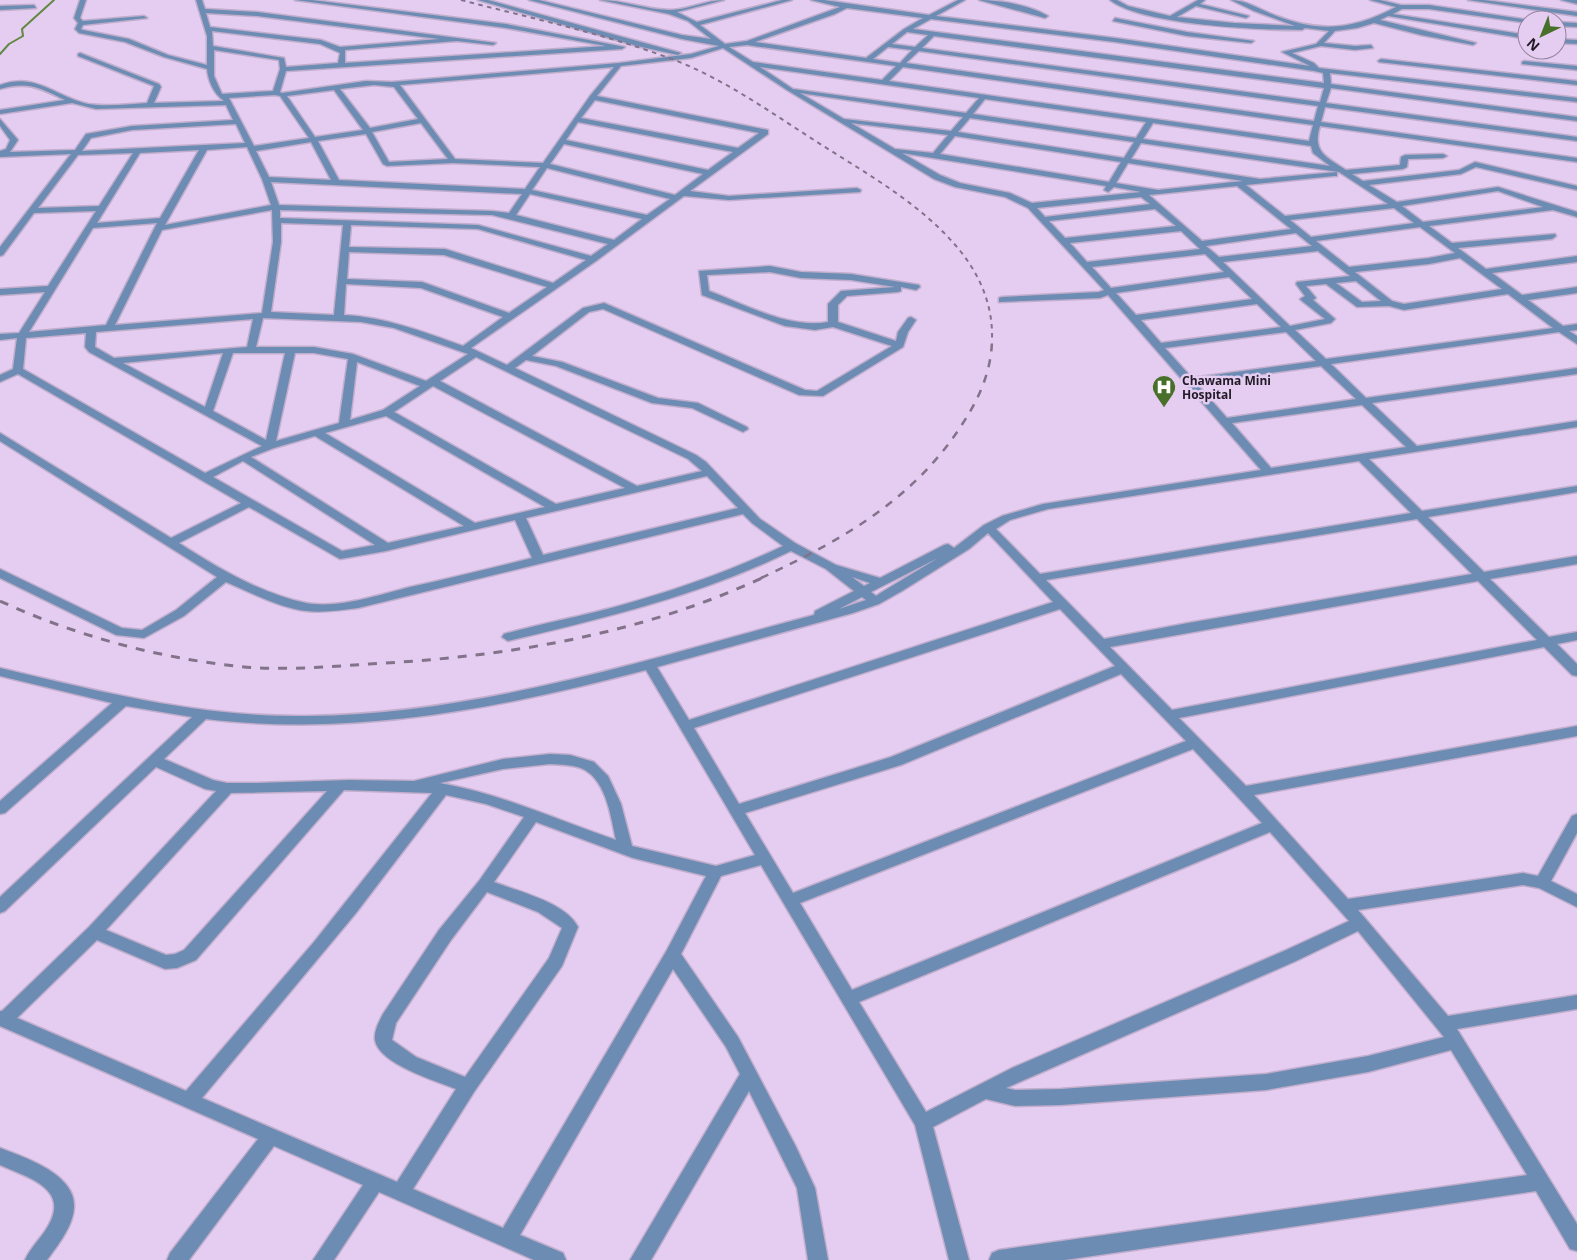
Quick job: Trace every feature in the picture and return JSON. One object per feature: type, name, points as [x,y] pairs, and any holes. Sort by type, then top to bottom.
[{"type":"street","points":[[81,23],[77,18],[83,0]]},
{"type":"street","points":[[200,0],[208,29],[209,67],[220,96],[229,103],[266,180],[276,207],[277,220],[272,283],[251,349]]},
{"type":"street","points":[[298,0],[506,26],[622,47],[643,54],[647,60]]},
{"type":"street","points":[[480,0],[639,45],[690,56]]},
{"type":"street","points":[[532,0],[682,37],[722,44],[747,42],[901,65],[1092,80],[1321,104],[1577,139]]},
{"type":"street","points":[[603,0],[671,12],[696,24],[789,89],[948,182],[1007,195],[1031,206],[1160,346],[1269,472]]},
{"type":"street","points":[[629,5],[648,0]]},
{"type":"street","points":[[671,12],[720,0]]},
{"type":"street","points":[[696,24],[788,0]]},
{"type":"street","points":[[814,0],[926,17],[1131,42],[1315,69],[1577,100]]},
{"type":"street","points":[[867,60],[885,45],[926,17],[962,0]]},
{"type":"street","points":[[982,0],[1020,8],[1045,16]]},
{"type":"street","points":[[1113,0],[1134,10],[1171,17],[1252,27],[1333,30],[1375,21],[1401,7]]},
{"type":"street","points":[[1092,80],[1140,35],[1202,0]]},
{"type":"street","points":[[1234,0],[1302,28]]},
{"type":"street","points":[[1373,0],[1401,7],[1429,7],[1517,20]]},
{"type":"street","points":[[1471,0],[1577,14]]},
{"type":"street","points":[[1564,0],[1577,2]]},
{"type":"street","points":[[1194,4],[1246,16]]},
{"type":"street","points":[[747,42],[833,13],[846,6]]},
{"type":"street","points":[[0,8],[34,7]]},
{"type":"street","points":[[337,23],[365,8]]},
{"type":"street","points":[[202,11],[242,12],[493,43]]},
{"type":"street","points":[[1389,15],[1517,35]]},
{"type":"street","points":[[81,23],[144,18]]},
{"type":"street","points":[[1115,20],[1151,28],[1251,41]]},
{"type":"street","points":[[1375,21],[1421,33],[1473,43]]},
{"type":"street","points":[[81,23],[78,29],[81,32],[127,40],[166,56],[209,67]]},
{"type":"street","points":[[208,29],[321,42],[343,52],[341,64]]},
{"type":"street","points":[[906,30],[932,34],[1092,80],[1151,120],[1312,144],[1323,157],[1394,204],[1577,341]]},
{"type":"street","points":[[1319,44],[1333,30]]},
{"type":"street","points":[[884,82],[932,34]]},
{"type":"street","points":[[339,49],[457,39]]},
{"type":"street","points":[[220,96],[279,94],[401,78],[438,81],[619,66],[647,60],[690,56],[722,44]]},
{"type":"street","points":[[1315,69],[1312,64],[1285,52],[1319,44],[1355,48],[1371,47]]},
{"type":"street","points":[[283,69],[341,64],[392,65],[639,45]]},
{"type":"street","points":[[885,45],[1092,80],[1315,123],[1469,155],[1520,174],[1577,188]]},
{"type":"street","points":[[209,47],[282,59],[283,69],[279,94],[314,140],[337,183]]},
{"type":"street","points":[[80,54],[157,85],[158,87],[149,106]]},
{"type":"street","points":[[1381,61],[1577,83]]},
{"type":"street","points":[[1524,63],[1577,68]]},
{"type":"street","points":[[754,64],[984,96],[1092,80],[1328,86],[1577,119]]},
{"type":"street","points":[[511,216],[529,192],[576,119],[619,66]]},
{"type":"street","points":[[1312,144],[1315,123],[1328,86],[1326,70]]},
{"type":"street","points":[[0,87],[11,82],[23,80],[82,105],[96,107],[229,103]]},
{"type":"street","points":[[392,80],[453,161]]},
{"type":"street","points":[[336,88],[368,131],[387,164],[394,170]]},
{"type":"street","points":[[789,89],[969,114],[1344,172]]},
{"type":"street","points":[[936,154],[984,96]]},
{"type":"street","points":[[464,349],[593,259],[765,132],[592,97]]},
{"type":"street","points":[[0,112],[72,101]]},
{"type":"street","points":[[576,119],[741,151]]},
{"type":"street","points":[[0,154],[250,147],[314,140],[423,120]]},
{"type":"street","points":[[841,120],[954,134],[1257,181]]},
{"type":"street","points":[[1103,198],[1128,161],[1151,120]]},
{"type":"street","points":[[0,121],[14,140],[9,150],[0,154]]},
{"type":"street","points":[[0,253],[89,136],[110,131],[238,122]]},
{"type":"street","points":[[561,141],[710,173]]},
{"type":"street","points":[[109,328],[162,224],[204,148]]},
{"type":"street","points":[[892,149],[936,154],[1157,192]]},
{"type":"street","points":[[18,370],[22,335],[138,151]]},
{"type":"street","points":[[1469,155],[1577,160]]},
{"type":"street","points":[[1362,183],[1461,172],[1469,155]]},
{"type":"street","points":[[1031,206],[1403,167],[1405,157],[1443,156]]},
{"type":"street","points":[[387,164],[453,161],[545,165],[679,195],[729,198],[857,190]]},
{"type":"street","points":[[1281,219],[1498,189],[1520,174]]},
{"type":"street","points":[[266,180],[406,184],[529,192],[649,218]]},
{"type":"street","points":[[1239,184],[1296,231],[1311,239],[1389,303]]},
{"type":"street","points":[[1498,189],[1577,215]]},
{"type":"street","points":[[1143,194],[1232,274],[1414,449]]},
{"type":"street","points":[[1045,220],[1157,206]]},
{"type":"street","points":[[92,226],[162,224],[276,207],[492,213],[511,216],[615,243]]},
{"type":"street","points":[[32,212],[103,208]]},
{"type":"street","points":[[1311,239],[1553,208]]},
{"type":"street","points":[[277,220],[484,227],[593,259]]},
{"type":"street","points":[[339,316],[347,222]]},
{"type":"street","points":[[1064,241],[1183,228]]},
{"type":"street","points":[[1086,265],[1203,248],[1296,231]]},
{"type":"street","points":[[1449,246],[1552,236]]},
{"type":"street","points":[[345,248],[445,252],[554,286]]},
{"type":"street","points":[[1217,260],[1321,248]]},
{"type":"street","points":[[1348,270],[1429,261],[1460,255]]},
{"type":"street","points":[[1483,272],[1577,259]]},
{"type":"street","points":[[833,324],[833,304],[844,293],[916,287],[851,277],[801,275],[770,269],[702,273],[705,293],[754,313],[788,324],[815,327],[833,324],[900,345]]},
{"type":"street","points":[[1002,300],[1100,295],[1110,291],[1232,274]]},
{"type":"street","points":[[1160,346],[1288,328],[1330,319],[1305,300],[1311,298],[1300,284],[1359,278]]},
{"type":"street","points":[[343,281],[422,285],[512,317]]},
{"type":"street","points":[[1329,282],[1360,305],[1389,303],[1404,307],[1508,291]]},
{"type":"street","points":[[0,292],[51,289]]},
{"type":"street","points":[[1520,298],[1577,290]]},
{"type":"street","points":[[1134,318],[1259,301]]},
{"type":"street","points":[[508,369],[586,310],[604,306],[809,395],[820,394],[900,345],[903,332],[911,320]]},
{"type":"street","points":[[0,337],[262,315],[339,316],[396,326],[475,353],[686,454],[710,472],[744,510],[792,546],[830,566],[880,581],[894,590]]},
{"type":"street","points":[[1190,381],[1577,326]]},
{"type":"street","points":[[91,329],[90,347],[92,350],[270,446]]},
{"type":"street","points":[[113,362],[251,349],[314,350],[352,357],[430,383],[635,490]]},
{"type":"street","points":[[270,446],[291,349]]},
{"type":"street","points":[[208,412],[229,350]]},
{"type":"street","points":[[205,477],[243,457],[270,446],[387,412],[475,353]]},
{"type":"street","points":[[344,425],[352,357]]},
{"type":"street","points":[[524,357],[559,364],[656,401],[694,405],[743,429]]},
{"type":"street","points":[[0,379],[18,370]]},
{"type":"street","points":[[18,370],[340,555],[386,547],[710,472]]},
{"type":"street","points":[[1226,421],[1577,371]]},
{"type":"street","points":[[387,412],[553,507]]},
{"type":"street","points":[[806,621],[860,591],[1024,511],[1577,424]]},
{"type":"street","points":[[317,433],[474,527]]},
{"type":"street","points":[[0,436],[225,577],[276,598],[306,607],[324,608],[358,604],[744,510]]},
{"type":"street","points":[[243,457],[386,547]]},
{"type":"street","points":[[1361,457],[1577,672]]},
{"type":"street","points":[[1036,578],[1419,514],[1577,490]]},
{"type":"street","points":[[170,543],[248,503]]},
{"type":"street","points":[[519,516],[539,560]]},
{"type":"street","points":[[988,527],[1243,792],[1346,906],[1446,1024],[1577,1242]]},
{"type":"street","points":[[0,672],[123,700],[203,714],[305,721],[386,717],[508,699],[649,665],[850,610],[875,601],[894,590],[964,546],[970,539]]},
{"type":"street","points":[[508,637],[593,616],[709,581],[759,563],[792,546]]},
{"type":"street","points":[[1102,644],[1188,627],[1577,560]]},
{"type":"street","points":[[830,566],[875,601]]},
{"type":"street","points":[[0,573],[120,632],[144,634],[180,613],[225,577]]},
{"type":"street","points":[[686,726],[1061,604]]},
{"type":"street","points":[[1169,715],[1577,636]]},
{"type":"street","points":[[649,665],[883,1060],[923,1123],[959,1260]]},
{"type":"street","points":[[736,810],[896,761],[1123,668]]},
{"type":"street","points":[[0,809],[123,700]]},
{"type":"street","points":[[0,907],[203,714]]},
{"type":"street","points":[[1243,792],[1577,731]]},
{"type":"street","points":[[789,901],[1195,744]]},
{"type":"street","points":[[409,787],[494,766],[540,759],[572,760],[588,765],[604,781],[611,795],[625,849]]},
{"type":"street","points":[[154,760],[210,784],[227,788],[409,787],[470,794],[625,849],[677,864],[716,872],[764,858]]},
{"type":"street","points":[[95,932],[165,962],[177,961],[190,955],[340,786]]},
{"type":"street","points":[[227,788],[95,932],[2,1019],[190,1099],[270,1137],[556,1260]]},
{"type":"street","points":[[190,1099],[250,1030],[405,840],[442,790]]},
{"type":"street","points":[[468,1086],[395,1054],[385,1044],[384,1032],[390,1018],[445,935],[484,885],[533,815]]},
{"type":"street","points":[[1542,883],[1577,820]]},
{"type":"street","points":[[848,999],[1271,825]]},
{"type":"street","points":[[508,1239],[673,955],[716,872]]},
{"type":"street","points":[[1346,906],[1523,879],[1542,883],[1577,901]]},
{"type":"street","points":[[401,1192],[468,1086],[556,961],[570,927],[567,922],[552,913],[484,885]]},
{"type":"street","points":[[923,1123],[1026,1069],[1218,988],[1360,923]]},
{"type":"street","points":[[673,955],[732,1042],[790,1153],[806,1188],[818,1260]]},
{"type":"street","points":[[1446,1024],[1577,1002]]},
{"type":"street","points":[[986,1091],[1016,1098],[1061,1097],[1266,1082],[1368,1064],[1456,1041]]},
{"type":"street","points":[[640,1260],[749,1075]]},
{"type":"street","points":[[177,1260],[270,1137]]},
{"type":"street","points":[[0,1156],[48,1177],[61,1190],[66,1200],[64,1213],[52,1239],[35,1260]]},
{"type":"street","points":[[999,1260],[1541,1182]]},
{"type":"street","points":[[323,1260],[375,1183]]},
{"type":"waterway","points":[[0,54],[9,44],[23,36],[22,29],[54,0]]},
{"type":"railway","points":[[461,0],[592,33],[644,49],[688,66],[725,84],[873,177],[929,219],[961,252],[980,282],[988,304],[992,338]]},
{"type":"railway","points":[[761,578],[848,533],[899,496],[922,474],[944,450],[975,403],[990,361],[992,338]]},
{"type":"railway","points":[[0,601],[86,634],[175,657],[235,666],[302,668],[471,656],[571,640],[669,614],[717,597],[764,577]]},
{"type":"place","name":"Chawama Mini Hospital","points":[[1164,408]]}]
